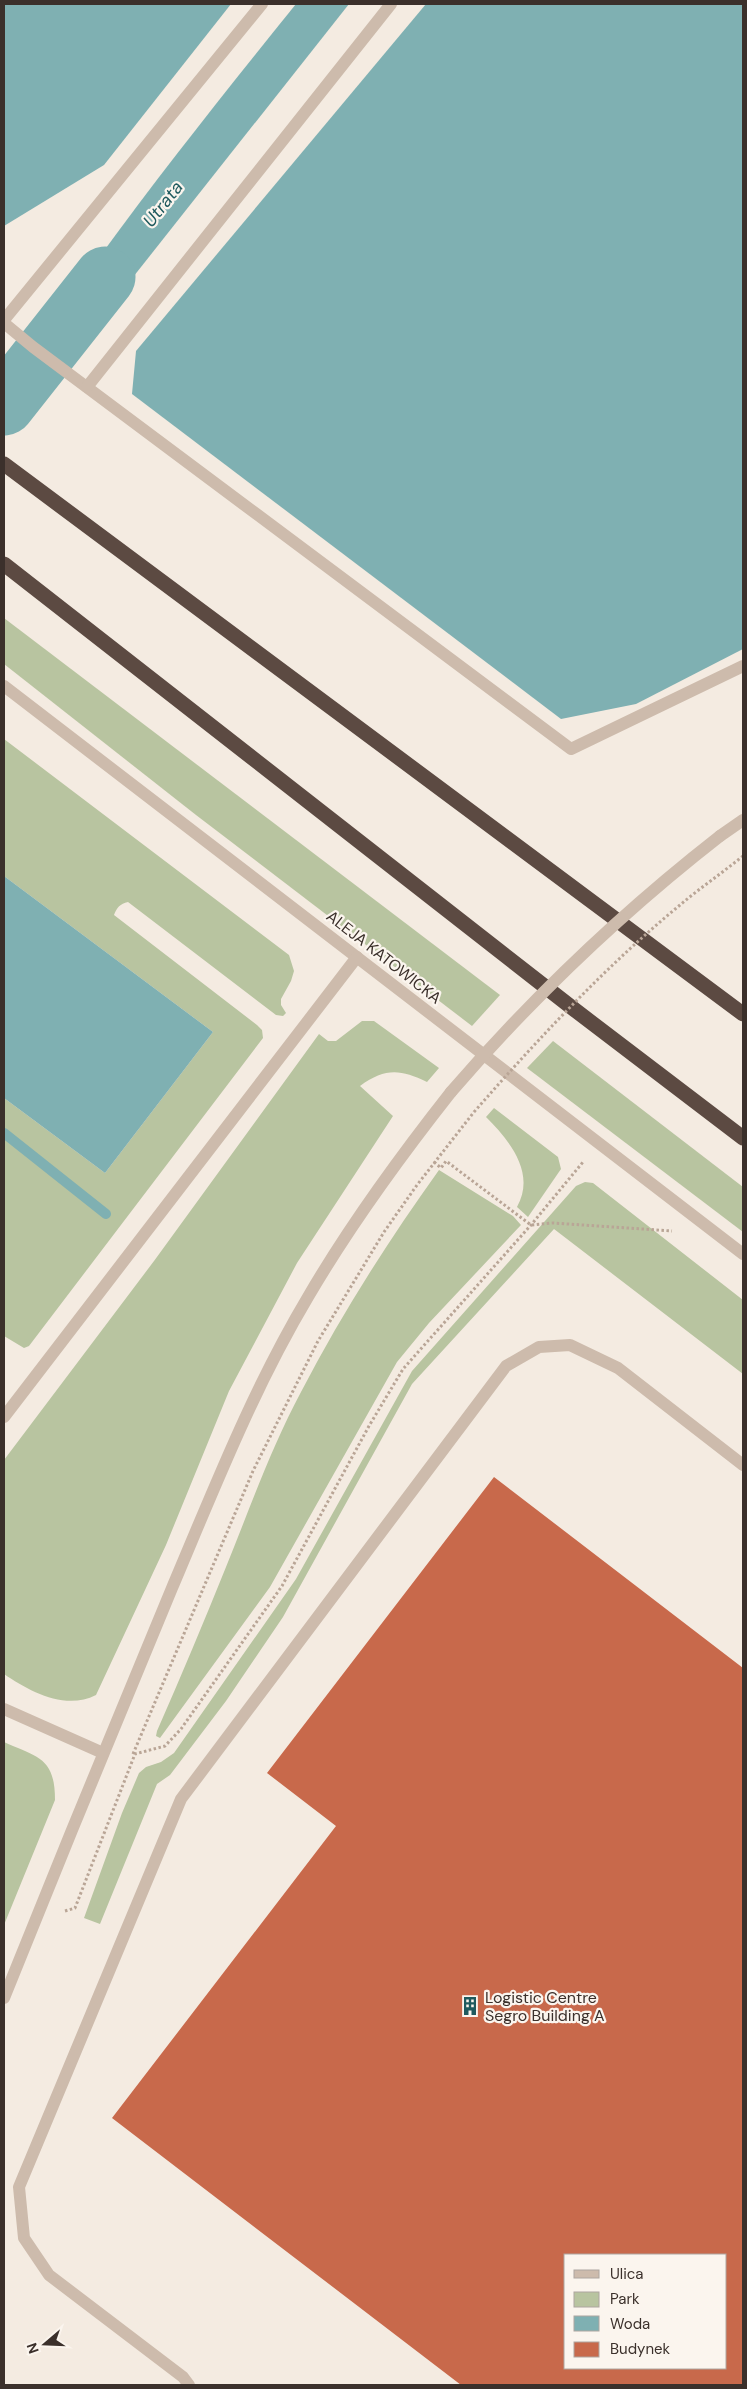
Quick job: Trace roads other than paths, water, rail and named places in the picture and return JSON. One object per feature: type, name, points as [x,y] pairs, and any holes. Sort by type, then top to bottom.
[{"type":"highway","points":[[5,465],[743,1014]]},
{"type":"highway","points":[[4,564],[574,1010],[743,1138]]},
{"type":"street","points":[[262,4],[4,322],[54,363],[571,749],[743,666]]},
{"type":"street","points":[[87,387],[391,4]]},
{"type":"street","name":"ALEJA KATOWICKA","points":[[4,686],[743,1254]]},
{"type":"street","points":[[4,1998],[103,1753],[228,1456],[280,1348],[307,1298],[371,1198],[451,1092],[494,1042],[573,961],[620,917],[720,836],[743,820]]},
{"type":"street","points":[[4,1417],[357,957]]},
{"type":"street","points":[[189,2385],[183,2377],[49,2275],[24,2238],[19,2187],[181,1799],[506,1366],[539,1347],[570,1345],[618,1368],[743,1465]]},
{"type":"street","points":[[4,1709],[103,1753]]},
{"type":"water","points":[[4,4],[231,4],[104,165],[4,226]]},
{"type":"water","points":[[296,4],[349,4],[126,286],[63,353],[43,337],[135,209]]},
{"type":"water","points":[[426,4],[743,4],[743,649],[636,704],[561,719],[132,394],[136,351]]},
{"type":"water","points":[[4,876],[213,1032],[105,1173],[4,1098]]},
{"type":"waterway","name":"Utrata","points":[[4,405],[105,277]]},
{"type":"waterway","points":[[4,1133],[106,1214]]},
{"type":"place","name":"Logistic Centre Segro Building A","points":[[470,2006]]}]
